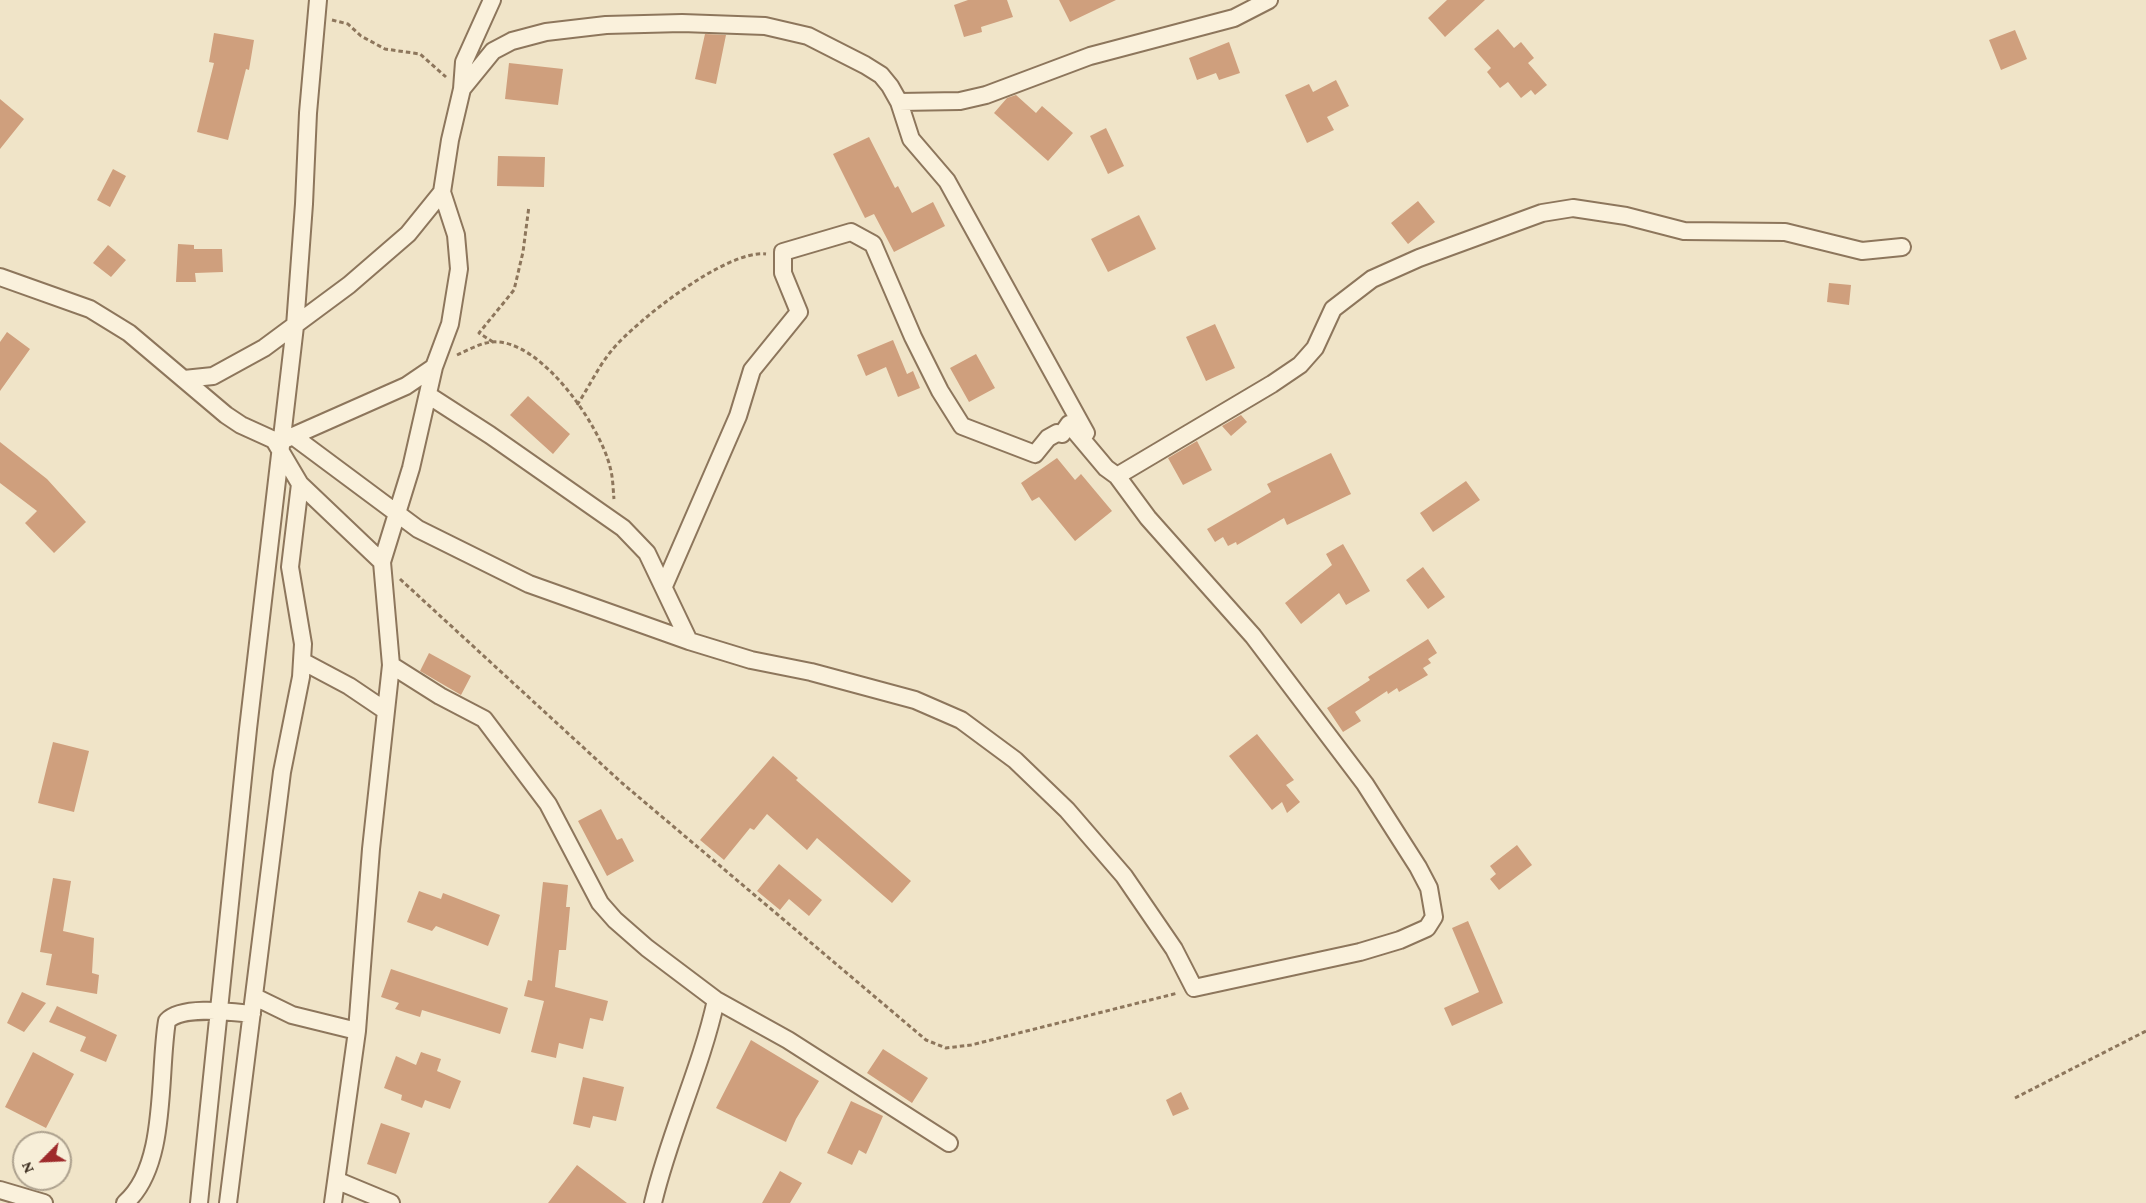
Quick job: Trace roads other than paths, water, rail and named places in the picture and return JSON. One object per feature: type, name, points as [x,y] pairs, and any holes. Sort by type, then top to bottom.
[{"type":"street","points":[[333,1203],[338,1181],[357,1031],[371,849],[391,665],[382,562],[397,514],[435,367],[450,324],[459,269],[456,235],[442,192],[450,140],[462,89],[464,62],[492,0]]},
{"type":"street","points":[[899,102],[960,100],[986,95],[1090,56],[1234,18],[1269,0]]},
{"type":"street","points":[[199,1203],[284,442],[318,8]]},
{"type":"street","points":[[462,89],[493,51],[512,41],[546,32],[606,25],[682,23],[765,26],[808,36],[881,75],[899,102],[911,140],[947,181],[1112,472]]},
{"type":"street","points":[[184,379],[213,376],[230,368],[294,326],[349,285],[408,234],[442,192]]},
{"type":"street","points":[[1112,472],[1272,384],[1300,365],[1315,348],[1333,309],[1372,279],[1419,258],[1542,213],[1581,208],[1626,216],[1684,231],[1785,232],[1862,251],[1902,247]]},
{"type":"street","points":[[0,277],[90,309],[129,333],[226,416],[274,440],[284,442],[418,529],[529,584],[689,641],[751,660],[811,672],[915,700],[942,710],[981,733],[1015,760],[1067,810],[1124,876],[1173,949],[1194,988],[1360,952],[1400,940],[1427,927],[1435,911],[1429,888],[1418,867],[1365,784],[1252,636],[1069,424],[1062,434],[1057,433],[1048,438],[1035,454],[962,426],[940,391],[913,337],[873,244],[851,232],[783,252],[783,273],[799,312],[752,370],[738,416],[664,586]]},
{"type":"street","points":[[284,442],[406,386],[435,367]]},
{"type":"street","points":[[428,395],[613,520],[642,547],[664,586],[689,641]]},
{"type":"street","points":[[284,442],[291,472],[300,484],[382,562]]},
{"type":"street","points":[[228,1203],[282,772],[302,661],[299,615],[290,567],[300,484]]},
{"type":"street","points":[[302,661],[349,686],[386,711]]},
{"type":"street","points":[[391,665],[448,701],[484,719],[548,804],[600,903],[647,948],[716,1000],[788,1040],[949,1143]]},
{"type":"street","points":[[255,996],[292,1015],[357,1031]]},
{"type":"street","points":[[653,1203],[670,1139],[709,1032],[716,1000]]},
{"type":"street","points":[[125,1203],[142,1185],[155,1148],[167,1021],[180,1014],[219,1011],[252,1014]]},
{"type":"street","points":[[338,1181],[391,1203]]},
{"type":"street","points":[[0,1190],[44,1203]]}]
